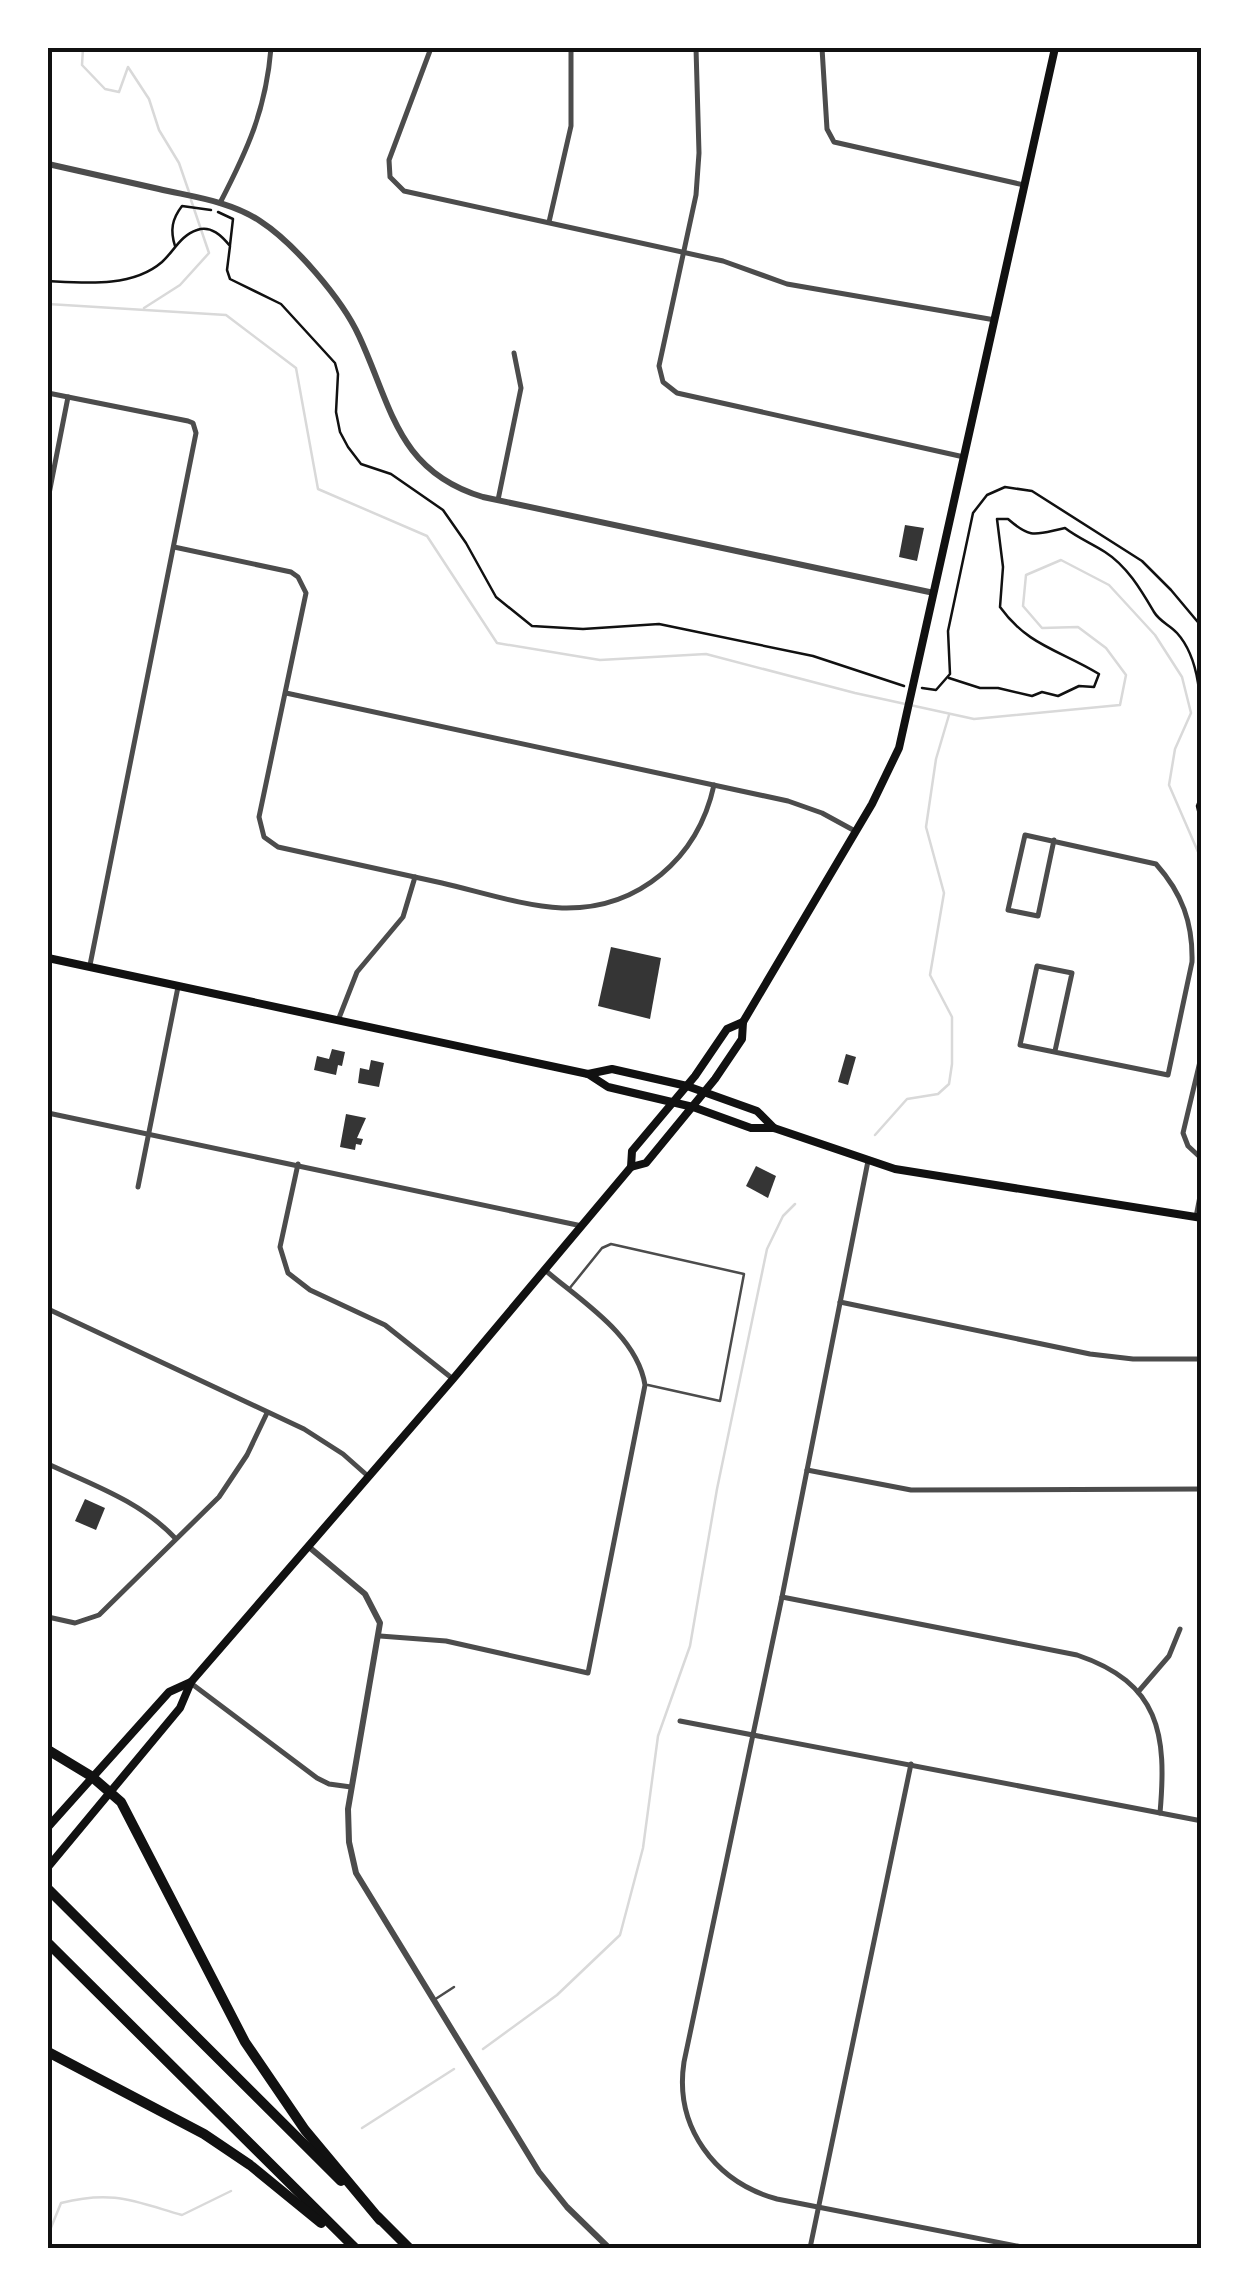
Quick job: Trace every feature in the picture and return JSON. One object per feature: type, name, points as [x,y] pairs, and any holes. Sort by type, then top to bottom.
[{"type":"highway","points":[[48,1750],[91,1776],[121,1802],[244,2042],[295,2116],[380,2220]]},
{"type":"highway","points":[[48,1889],[409,2248]]},
{"type":"highway","points":[[48,1943],[354,2248]]},
{"type":"highway","points":[[48,2052],[214,2140],[354,2248]]},
{"type":"main road","points":[[48,1867],[180,1708],[191,1682],[631,1167],[646,1163],[706,1092],[742,1039],[743,1022],[888,775],[903,731],[1055,48]]},
{"type":"main road","points":[[48,958],[588,1074],[612,1070],[687,1086],[757,1111],[774,1128]]},
{"type":"main road","points":[[631,1167],[632,1151],[687,1086],[727,1029],[743,1022]]},
{"type":"main road","points":[[588,1074],[608,1088],[674,1102],[751,1128],[774,1128],[868,1162],[950,1179],[1199,1217]]},
{"type":"main road","points":[[48,1827],[169,1692],[191,1682]]},
{"type":"street","points":[[220,203],[260,116],[271,48]]},
{"type":"street","points":[[431,48],[389,160],[390,176],[404,191],[723,262],[787,284],[995,320]]},
{"type":"street","points":[[549,223],[571,126],[571,48]]},
{"type":"street","points":[[696,48],[698,176],[659,366],[662,382],[677,393],[965,457]]},
{"type":"street","points":[[822,48],[830,137],[839,145],[1025,186]]},
{"type":"street","points":[[48,164],[220,203],[264,224],[300,258],[358,332],[398,432],[421,463],[450,484],[498,500],[936,593]]},
{"type":"street","points":[[498,500],[521,388],[514,353]]},
{"type":"street","points":[[48,393],[188,421],[195,427],[90,966]]},
{"type":"street","points":[[48,499],[68,397]]},
{"type":"street","points":[[174,547],[290,572],[303,584],[306,594],[259,817],[264,836],[278,847],[548,906],[580,908],[610,902],[642,888],[680,858],[706,816],[714,785]]},
{"type":"street","points":[[286,693],[788,801],[856,832]]},
{"type":"street","points":[[1054,840],[1038,916],[1008,910],[1024,835],[1054,840],[1156,864],[1179,894],[1193,945],[1168,1075],[1020,1045],[1038,966],[1072,973],[1055,1051]]},
{"type":"street","points":[[339,1018],[357,972],[402,916],[415,877]]},
{"type":"street","points":[[138,1187],[179,984]]},
{"type":"street","points":[[1202,1053],[1183,1133],[1188,1146],[1202,1160]]},
{"type":"street","points":[[48,1112],[582,1226]]},
{"type":"street","points":[[868,1162],[684,2062],[684,2098],[689,2120],[718,2168],[763,2195],[1028,2248]]},
{"type":"street","points":[[298,1164],[280,1247],[288,1273],[310,1290],[400,1334],[453,1379]]},
{"type":"street","points":[[1199,1217],[1202,1186]]},
{"type":"street","points":[[380,1636],[446,1641],[588,1673],[644,1385],[640,1364],[628,1345],[545,1270]]},
{"type":"street","points":[[839,1302],[1090,1354],[1202,1360]]},
{"type":"street","points":[[48,1309],[316,1436],[369,1476]]},
{"type":"street","points":[[48,1617],[75,1624],[98,1615],[208,1509],[234,1477],[267,1414]]},
{"type":"street","points":[[48,1464],[134,1504],[175,1538]]},
{"type":"street","points":[[806,1470],[911,1490],[1202,1489]]},
{"type":"street","points":[[309,1546],[372,1602],[380,1623],[351,1787],[348,1832],[356,1873],[540,2172],[609,2248]]},
{"type":"street","points":[[782,1597],[1077,1654],[1110,1669],[1138,1692],[1162,1741],[1160,1812]]},
{"type":"street","points":[[1138,1692],[1169,1656],[1180,1629]]},
{"type":"street","points":[[191,1682],[317,1778],[351,1787]]},
{"type":"street","points":[[680,1721],[1202,1821]]},
{"type":"street","points":[[810,2248],[911,1764]]},
{"type":"lane","points":[[568,1290],[602,1248],[611,1244],[744,1274],[720,1401],[644,1385]]},
{"type":"lane","points":[[433,2001],[454,1987]]},
{"type":"path","points":[[176,247],[172,235],[174,217],[182,206],[217,211],[232,219],[227,270],[230,279],[281,304],[335,363],[340,432],[361,464],[392,474],[442,510],[496,597],[532,626],[582,629],[659,624],[813,656],[897,685],[936,690],[948,678],[948,631],[973,513],[987,496],[1005,487],[1032,492],[1142,561],[1172,590],[1202,628]]},
{"type":"path","points":[[48,281],[105,285],[158,266],[197,230],[208,228],[230,246]]},
{"type":"path","points":[[948,678],[980,688],[1032,696],[1042,692],[1058,696],[1079,686],[1094,686],[1098,674],[1042,647],[1014,626],[1000,607],[1004,567],[997,520],[1008,519],[1024,533],[1036,535],[1065,528],[1081,541],[1104,550],[1120,565],[1142,590],[1157,618],[1178,634],[1192,661],[1198,692],[1202,763]]},
{"type":"path","points":[[1202,793],[1197,806],[1202,828]]},
{"type":"building","points":[[905,525],[924,528],[917,561],[899,557]]},
{"type":"building","points":[[611,947],[661,958],[650,1019],[598,1006]]},
{"type":"building","points":[[332,1049],[345,1052],[336,1075],[314,1070],[317,1056],[329,1059]]},
{"type":"building","points":[[846,1054],[856,1057],[848,1085],[838,1082]]},
{"type":"building","points":[[371,1060],[384,1063],[379,1087],[358,1083],[360,1068],[369,1070]]},
{"type":"building","points":[[346,1114],[366,1118],[357,1138],[363,1139],[361,1145],[356,1144],[355,1150],[340,1147]]},
{"type":"building","points":[[756,1166],[776,1176],[768,1198],[746,1186]]},
{"type":"building","points":[[85,1499],[105,1508],[96,1530],[75,1521]]},
{"type":"waterway","points":[[83,48],[82,65],[105,89],[119,92],[128,67],[149,99],[159,130],[179,163],[189,192]]},
{"type":"waterway","points":[[144,308],[180,285],[209,253],[191,200]]},
{"type":"waterway","points":[[48,304],[226,315],[296,368],[318,489],[427,536],[497,643],[600,660],[706,654],[974,719],[1120,705],[1126,675],[1106,648],[1078,627],[1042,628],[1023,606],[1026,575],[1061,560],[1109,585],[1155,635],[1182,677],[1191,713],[1175,749],[1169,785],[1202,861]]},
{"type":"waterway","points":[[875,1135],[907,1099],[938,1094],[949,1084],[952,1017],[930,975],[944,893],[926,827],[936,759],[949,715]]},
{"type":"waterway","points":[[483,2049],[557,1995],[620,1935],[643,1848],[658,1736],[690,1646],[717,1489],[767,1249],[783,1216],[795,1204]]},
{"type":"waterway","points":[[362,2128],[454,2069]]},
{"type":"waterway","points":[[48,2235],[61,2203],[109,2197],[182,2215],[231,2191]]}]
